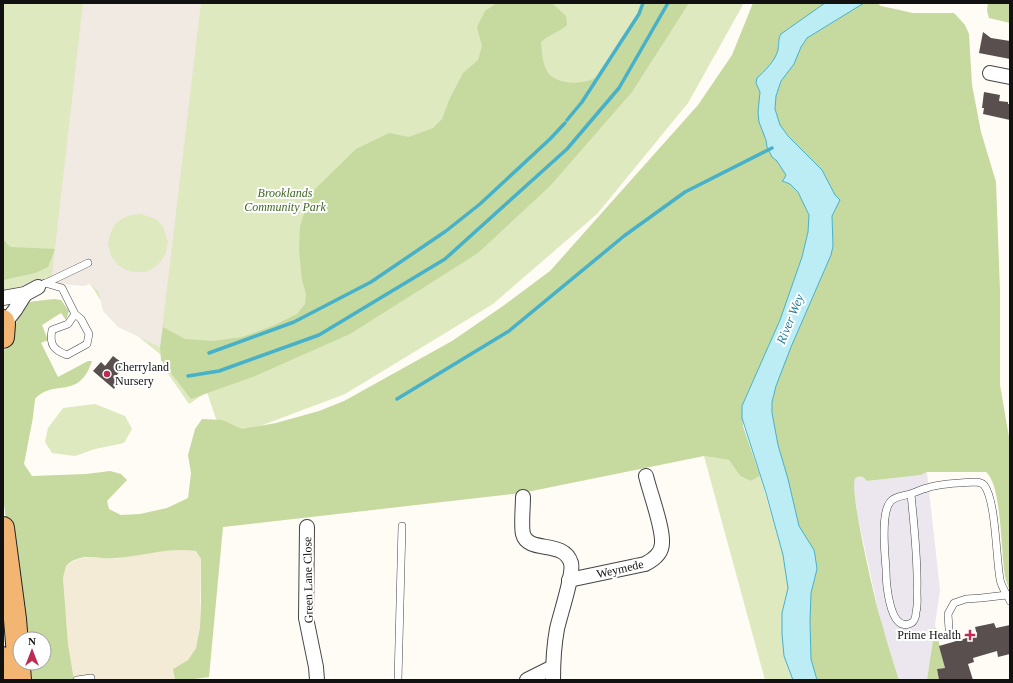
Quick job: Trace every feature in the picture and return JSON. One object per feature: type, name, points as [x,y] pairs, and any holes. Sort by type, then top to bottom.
[{"type":"main road","points":[[3,528],[15,619],[20,680]]},
{"type":"main road","points":[[3,658],[4,680]]},
{"type":"street","points":[[990,73],[1010,77]]},
{"type":"street","points":[[3,298],[25,294],[42,285]]},
{"type":"street","points":[[3,327],[25,294]]},
{"type":"street","name":"Weymede","points":[[569,580],[645,564],[656,559],[662,545],[660,528],[646,476]]},
{"type":"street","points":[[523,497],[523,534],[526,541],[536,545],[555,548],[566,554],[571,564],[569,580],[557,629],[553,674],[527,680]]},
{"type":"street","name":"Green Lane Close","points":[[307,527],[306,618],[316,667],[317,680]]},
{"type":"lane","points":[[42,285],[88,263]]},
{"type":"lane","points":[[42,285],[62,288],[75,314],[82,319],[89,334],[87,344],[67,355],[57,350],[50,339],[52,330],[68,324],[75,314]]},
{"type":"lane","points":[[911,494],[917,577],[917,612],[911,624],[904,625],[899,623],[890,605],[886,579],[884,526],[885,516],[890,502],[895,498],[929,487],[976,482],[982,483],[984,486],[994,517],[1000,579],[1008,598],[966,599],[954,603],[948,614],[949,629]]},
{"type":"lane","points":[[398,680],[402,526]]},
{"type":"lane","points":[[77,680],[91,678]]},
{"type":"shaded area","points":[[83,3],[201,3],[160,347],[118,327],[103,311],[99,292],[91,284],[83,286],[51,283]],"holes":[[[141,214],[156,219],[163,227],[168,242],[166,252],[162,260],[155,267],[146,272],[133,272],[126,270],[117,264],[111,256],[108,244],[110,234],[115,224],[123,218],[131,215]]]},
{"type":"shaded area","points":[[927,472],[940,590],[927,680],[899,680],[881,623],[858,517],[853,484],[855,478],[857,477],[863,477],[867,481],[921,475]]},
{"type":"shaded area","points":[[185,549],[196,551],[201,559],[200,627],[196,648],[188,660],[173,669],[175,680],[74,680],[68,644],[63,578],[66,566],[77,559],[91,557],[115,559],[154,552]]},
{"type":"green space","name":"Brooklands Community Park","points":[[3,3],[744,3],[688,103],[597,214],[493,304],[345,394],[223,440],[207,392],[189,404],[162,365],[166,359],[107,311],[85,275],[59,276],[3,291]]},
{"type":"green space","points":[[497,3],[552,3],[566,16],[567,25],[541,42],[542,55],[545,67],[549,74],[560,81],[574,83],[595,78],[607,66],[624,40],[642,3],[689,3],[632,92],[550,186],[478,253],[350,334],[255,376],[191,399],[161,360],[160,347],[163,327],[185,339],[213,341],[242,337],[275,325],[297,314],[305,304],[306,294],[302,280],[299,251],[300,227],[310,194],[356,149],[389,133],[409,137],[433,128],[442,119],[450,98],[463,73],[478,60],[482,46],[477,27],[485,11]]},
{"type":"green space","points":[[753,3],[825,3],[781,34],[775,58],[757,78],[756,83],[760,92],[758,112],[767,147],[772,157],[777,161],[786,175],[782,181],[790,184],[798,192],[809,215],[810,221],[802,257],[780,320],[742,406],[743,426],[760,476],[751,481],[740,476],[729,460],[704,456],[522,493],[223,527],[209,677],[187,680],[175,680],[173,669],[188,660],[196,648],[200,627],[201,559],[196,551],[176,550],[127,557],[92,557],[76,559],[66,566],[63,578],[68,644],[74,680],[25,680],[24,671],[52,671],[52,631],[20,631],[3,496],[3,352],[7,346],[22,308],[28,302],[54,299],[61,300],[69,311],[66,320],[61,313],[42,325],[48,340],[41,343],[58,377],[88,361],[92,361],[87,373],[80,381],[73,385],[42,393],[35,399],[24,464],[32,476],[86,474],[110,471],[121,474],[127,480],[107,501],[109,509],[121,515],[140,514],[167,508],[188,498],[191,473],[188,455],[195,429],[202,419],[222,420],[242,429],[276,423],[319,411],[344,401],[452,341],[550,271],[698,105],[732,55]]},
{"type":"green space","points":[[864,3],[877,3],[881,6],[913,13],[954,13],[965,25],[969,34],[972,85],[981,132],[996,182],[1000,291],[1000,385],[1010,443],[1010,592],[1004,569],[998,506],[991,480],[986,472],[927,472],[921,475],[867,481],[863,477],[857,477],[855,479],[854,488],[859,525],[879,613],[899,680],[817,680],[811,659],[810,621],[811,593],[817,569],[814,550],[799,526],[778,445],[772,413],[772,402],[776,386],[791,347],[831,255],[833,246],[832,216],[839,200],[835,196],[822,170],[788,136],[780,125],[775,109],[776,96],[781,81],[794,64],[801,47],[807,38]]},
{"type":"green space","points":[[988,3],[1010,3],[1010,23],[989,18],[987,11]]},
{"type":"green space","points":[[3,239],[10,247],[55,249],[48,267],[35,273],[3,280]]},
{"type":"green space","points":[[95,404],[125,416],[132,429],[124,443],[95,449],[75,456],[52,453],[45,442],[48,428],[63,408]]},
{"type":"green space","points":[[704,456],[729,460],[740,476],[751,481],[760,476],[783,555],[788,588],[782,613],[782,634],[784,656],[793,680],[765,680]]},
{"type":"green space","points":[[935,626],[945,668],[937,669],[939,680],[927,680]]},
{"type":"water","name":"River Wey","points":[[825,3],[864,3],[807,38],[801,47],[794,64],[781,81],[776,96],[775,109],[780,125],[788,136],[822,170],[835,195],[840,200],[832,216],[833,246],[831,255],[791,347],[776,386],[772,402],[772,413],[778,445],[799,526],[814,550],[817,569],[811,593],[810,621],[811,659],[817,680],[793,680],[784,656],[782,634],[782,613],[788,588],[783,555],[766,493],[742,418],[742,406],[780,320],[802,257],[808,232],[809,215],[798,192],[790,184],[782,181],[786,175],[777,161],[772,157],[767,147],[759,122],[758,112],[760,92],[756,83],[757,78],[775,58],[781,34]]},
{"type":"building","points":[[983,32],[991,38],[1010,41],[1010,59],[979,53]]},
{"type":"building","points":[[984,92],[1000,95],[999,101],[1008,102],[1008,104],[1010,104],[1010,120],[983,114],[984,108],[982,108]]},
{"type":"building","name":"Cherryland Nursery","points":[[113,356],[125,365],[116,376],[120,379],[114,389],[93,371],[101,362],[105,366]]},
{"type":"building","points":[[994,623],[996,628],[1010,625],[1010,654],[998,657],[997,651],[973,658],[974,662],[968,664],[973,680],[939,680],[937,669],[945,668],[939,646],[977,635],[975,627]]},
{"type":"waterway","points":[[567,120],[582,102],[639,14],[643,3]]},
{"type":"waterway","points":[[188,376],[219,371],[319,335],[445,259],[567,149],[619,88],[668,3]]},
{"type":"waterway","points":[[209,353],[294,322],[371,282],[446,231],[480,204],[550,139],[565,123]]},
{"type":"waterway","points":[[397,399],[509,331],[624,236],[685,192],[772,148]]},
{"type":"place","name":"Cherryland Nursery","points":[[107,374]]},
{"type":"place","name":"Prime Health","points":[[970,635]]}]
